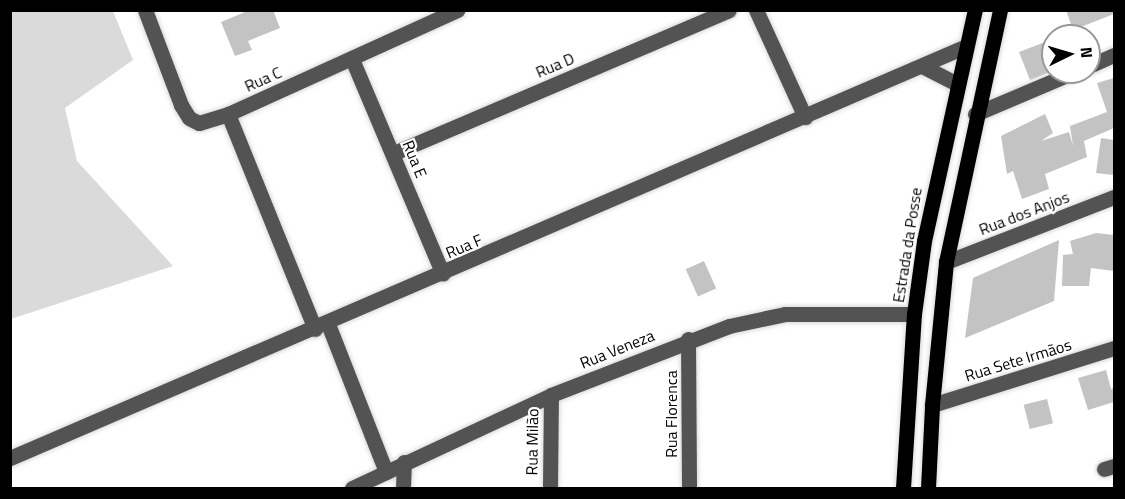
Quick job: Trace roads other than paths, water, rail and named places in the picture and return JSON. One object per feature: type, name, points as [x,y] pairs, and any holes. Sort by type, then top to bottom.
[{"type":"main road","name":"Estrada da Posse","points":[[903,489],[914,314],[937,169],[975,10]]},
{"type":"main road","points":[[928,489],[932,405],[946,262],[975,114],[1000,10]]},
{"type":"street","name":"Rua C","points":[[145,10],[189,118],[211,122],[352,58]]},
{"type":"street","name":"Rua D","points":[[394,153],[729,10]]},
{"type":"street","points":[[756,10],[805,117]]},
{"type":"street","points":[[352,58],[450,12]]},
{"type":"street","name":"Rua F","points":[[14,456],[443,274],[966,46]]},
{"type":"street","name":"Rua E","points":[[352,58],[394,153],[443,274]]},
{"type":"street","points":[[922,66],[957,84]]},
{"type":"street","points":[[975,114],[1046,84]]},
{"type":"street","points":[[228,114],[387,472]]},
{"type":"street","name":"Rua dos Anjos","points":[[946,262],[1114,197]]},
{"type":"street","name":"Rua Veneza","points":[[352,489],[404,462],[551,395],[688,339],[753,319],[785,314],[914,314]]},
{"type":"street","name":"Rua Florenca","points":[[688,339],[689,489]]},
{"type":"street","name":"Rua Sete Irmãos","points":[[932,405],[1114,348]]},
{"type":"street","name":"Rua Milão","points":[[550,489],[551,395]]},
{"type":"street","points":[[403,489],[404,462]]}]
